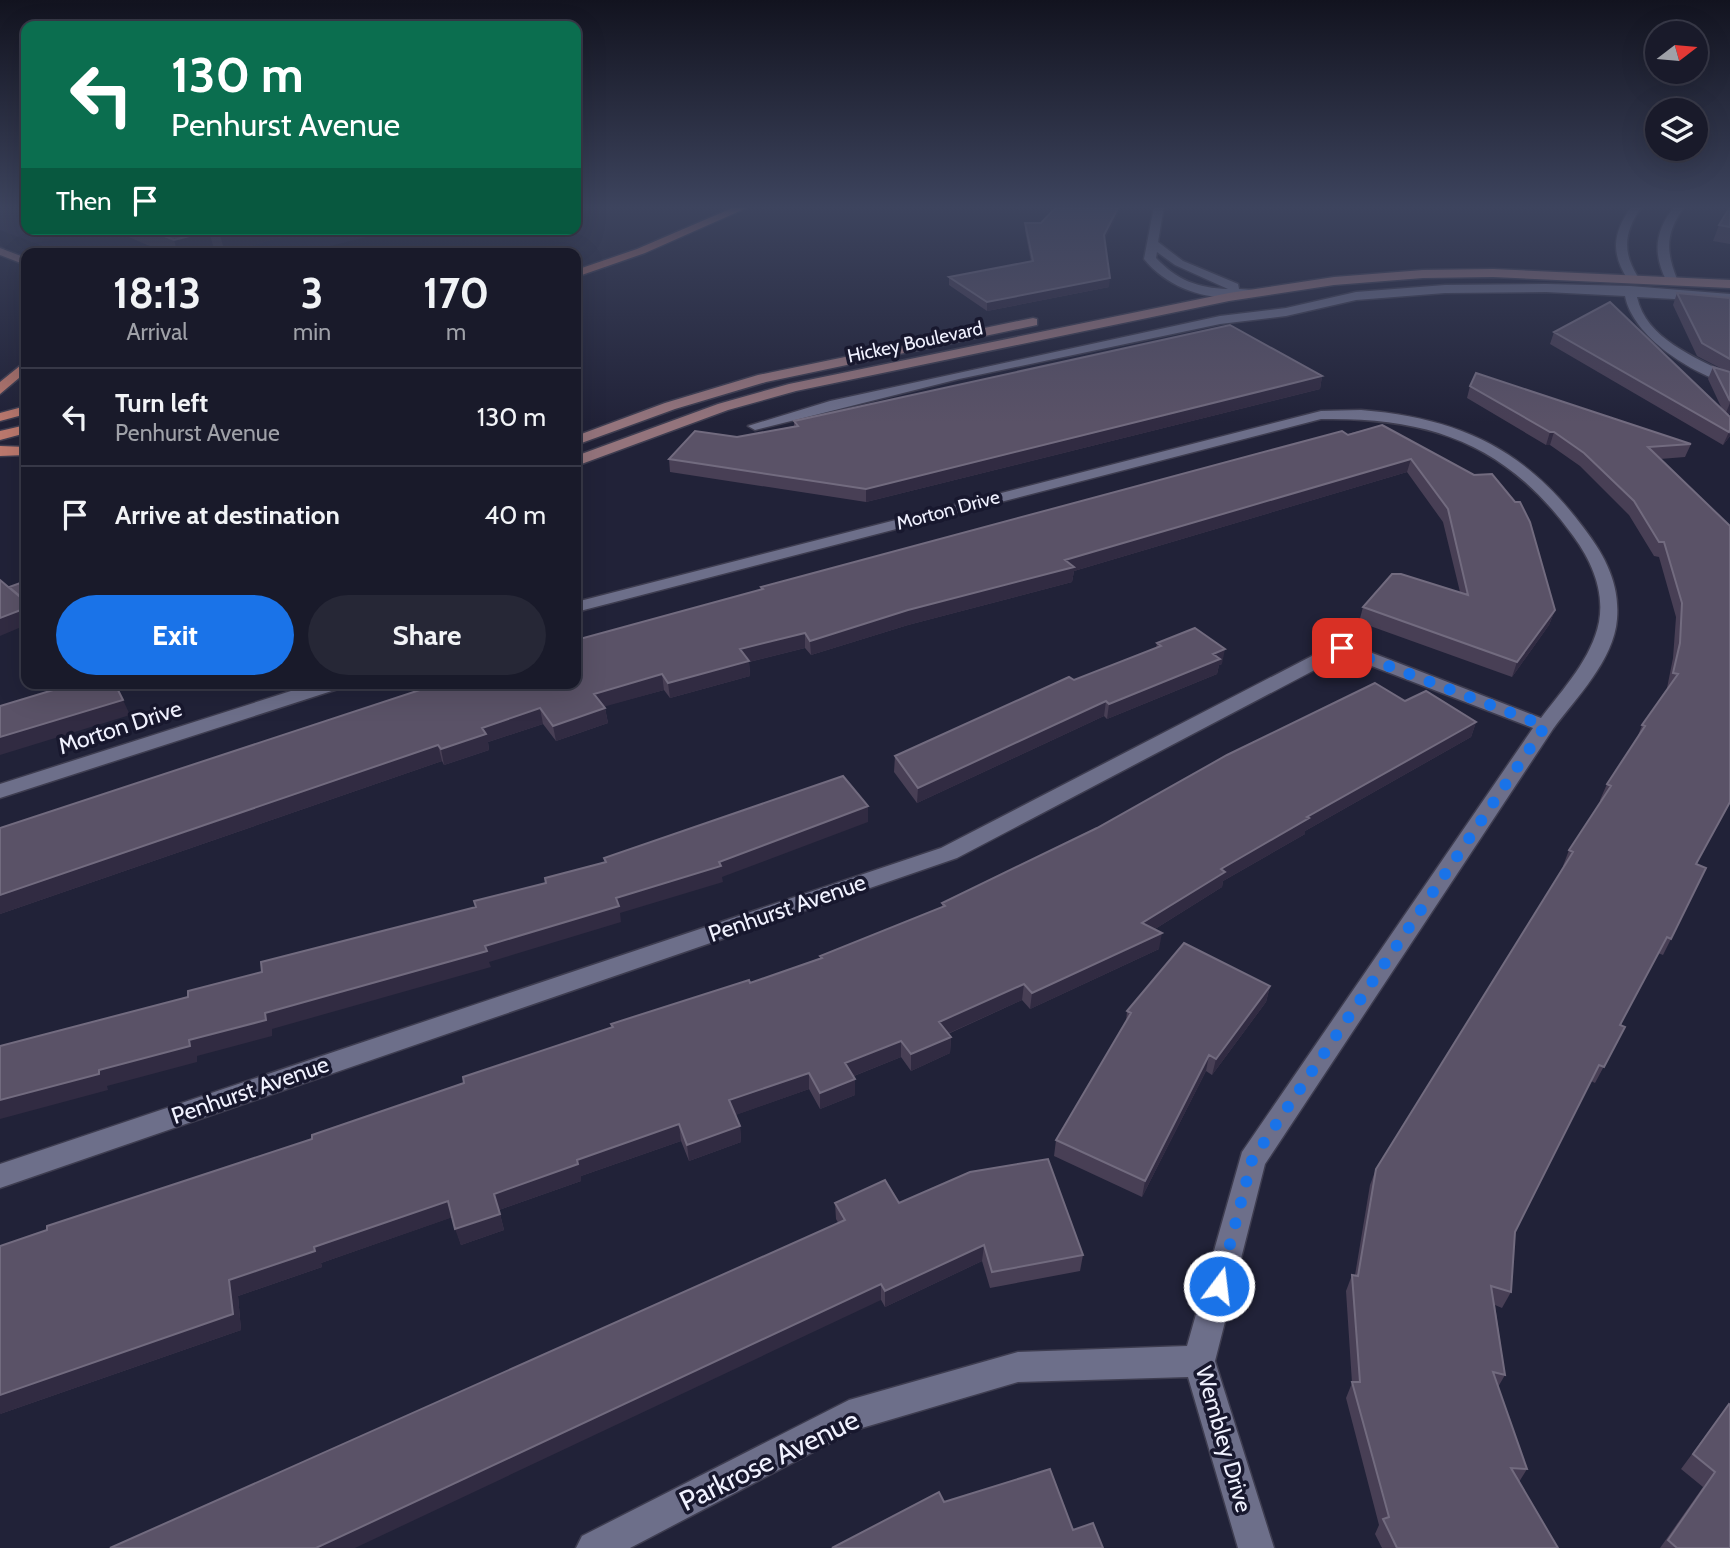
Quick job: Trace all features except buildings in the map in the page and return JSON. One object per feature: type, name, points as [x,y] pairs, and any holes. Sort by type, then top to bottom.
[{"type":"main road","points":[[1183,292],[1272,278]]},
{"type":"main road","name":"Hickey Boulevard","points":[[581,459],[723,407],[794,387],[1250,293],[1369,278]]},
{"type":"main road","name":"Hickey Boulevard","points":[[1511,278],[1631,284],[1643,278]]},
{"type":"main road","name":"Hickey Boulevard","points":[[1701,278],[1730,284]]},
{"type":"main road","name":"Hickey Boulevard","points":[[581,439],[741,384],[1044,320]]},
{"type":"main road","points":[[0,390],[21,370]]},
{"type":"main road","points":[[0,417],[21,411]]},
{"type":"main road","points":[[0,436],[21,430]]},
{"type":"main road","points":[[0,451],[21,452]]},
{"type":"street","points":[[1169,278],[1183,292],[1250,293]]},
{"type":"street","points":[[1214,278],[1286,312]]},
{"type":"street","points":[[1629,278],[1630,300],[1640,319],[1663,344],[1730,380]]},
{"type":"street","name":"Hickey Boulevard","points":[[755,426],[830,405],[985,370],[1220,320],[1286,312],[1327,300],[1423,290],[1631,284],[1730,298]]},
{"type":"street","name":"Wembley Drive","points":[[1256,1548],[1199,1361],[1252,1160],[1545,726],[1586,670],[1608,620],[1602,565],[1561,503],[1492,447],[1441,426],[1402,416],[1354,413],[1321,415]]},
{"type":"street","name":"Morton Drive","points":[[581,606],[1321,415]]},
{"type":"street","name":"Penhurst Avenue","points":[[0,1176],[949,853],[1342,648],[1545,726]]},
{"type":"street","name":"Morton Drive","points":[[0,790],[318,689]]},
{"type":"street","name":"Parkrose Avenue","points":[[594,1548],[849,1416],[1018,1367],[1199,1361]]},
{"type":"route","points":[[1219,1286],[1252,1160],[1545,726],[1342,648]]}]
